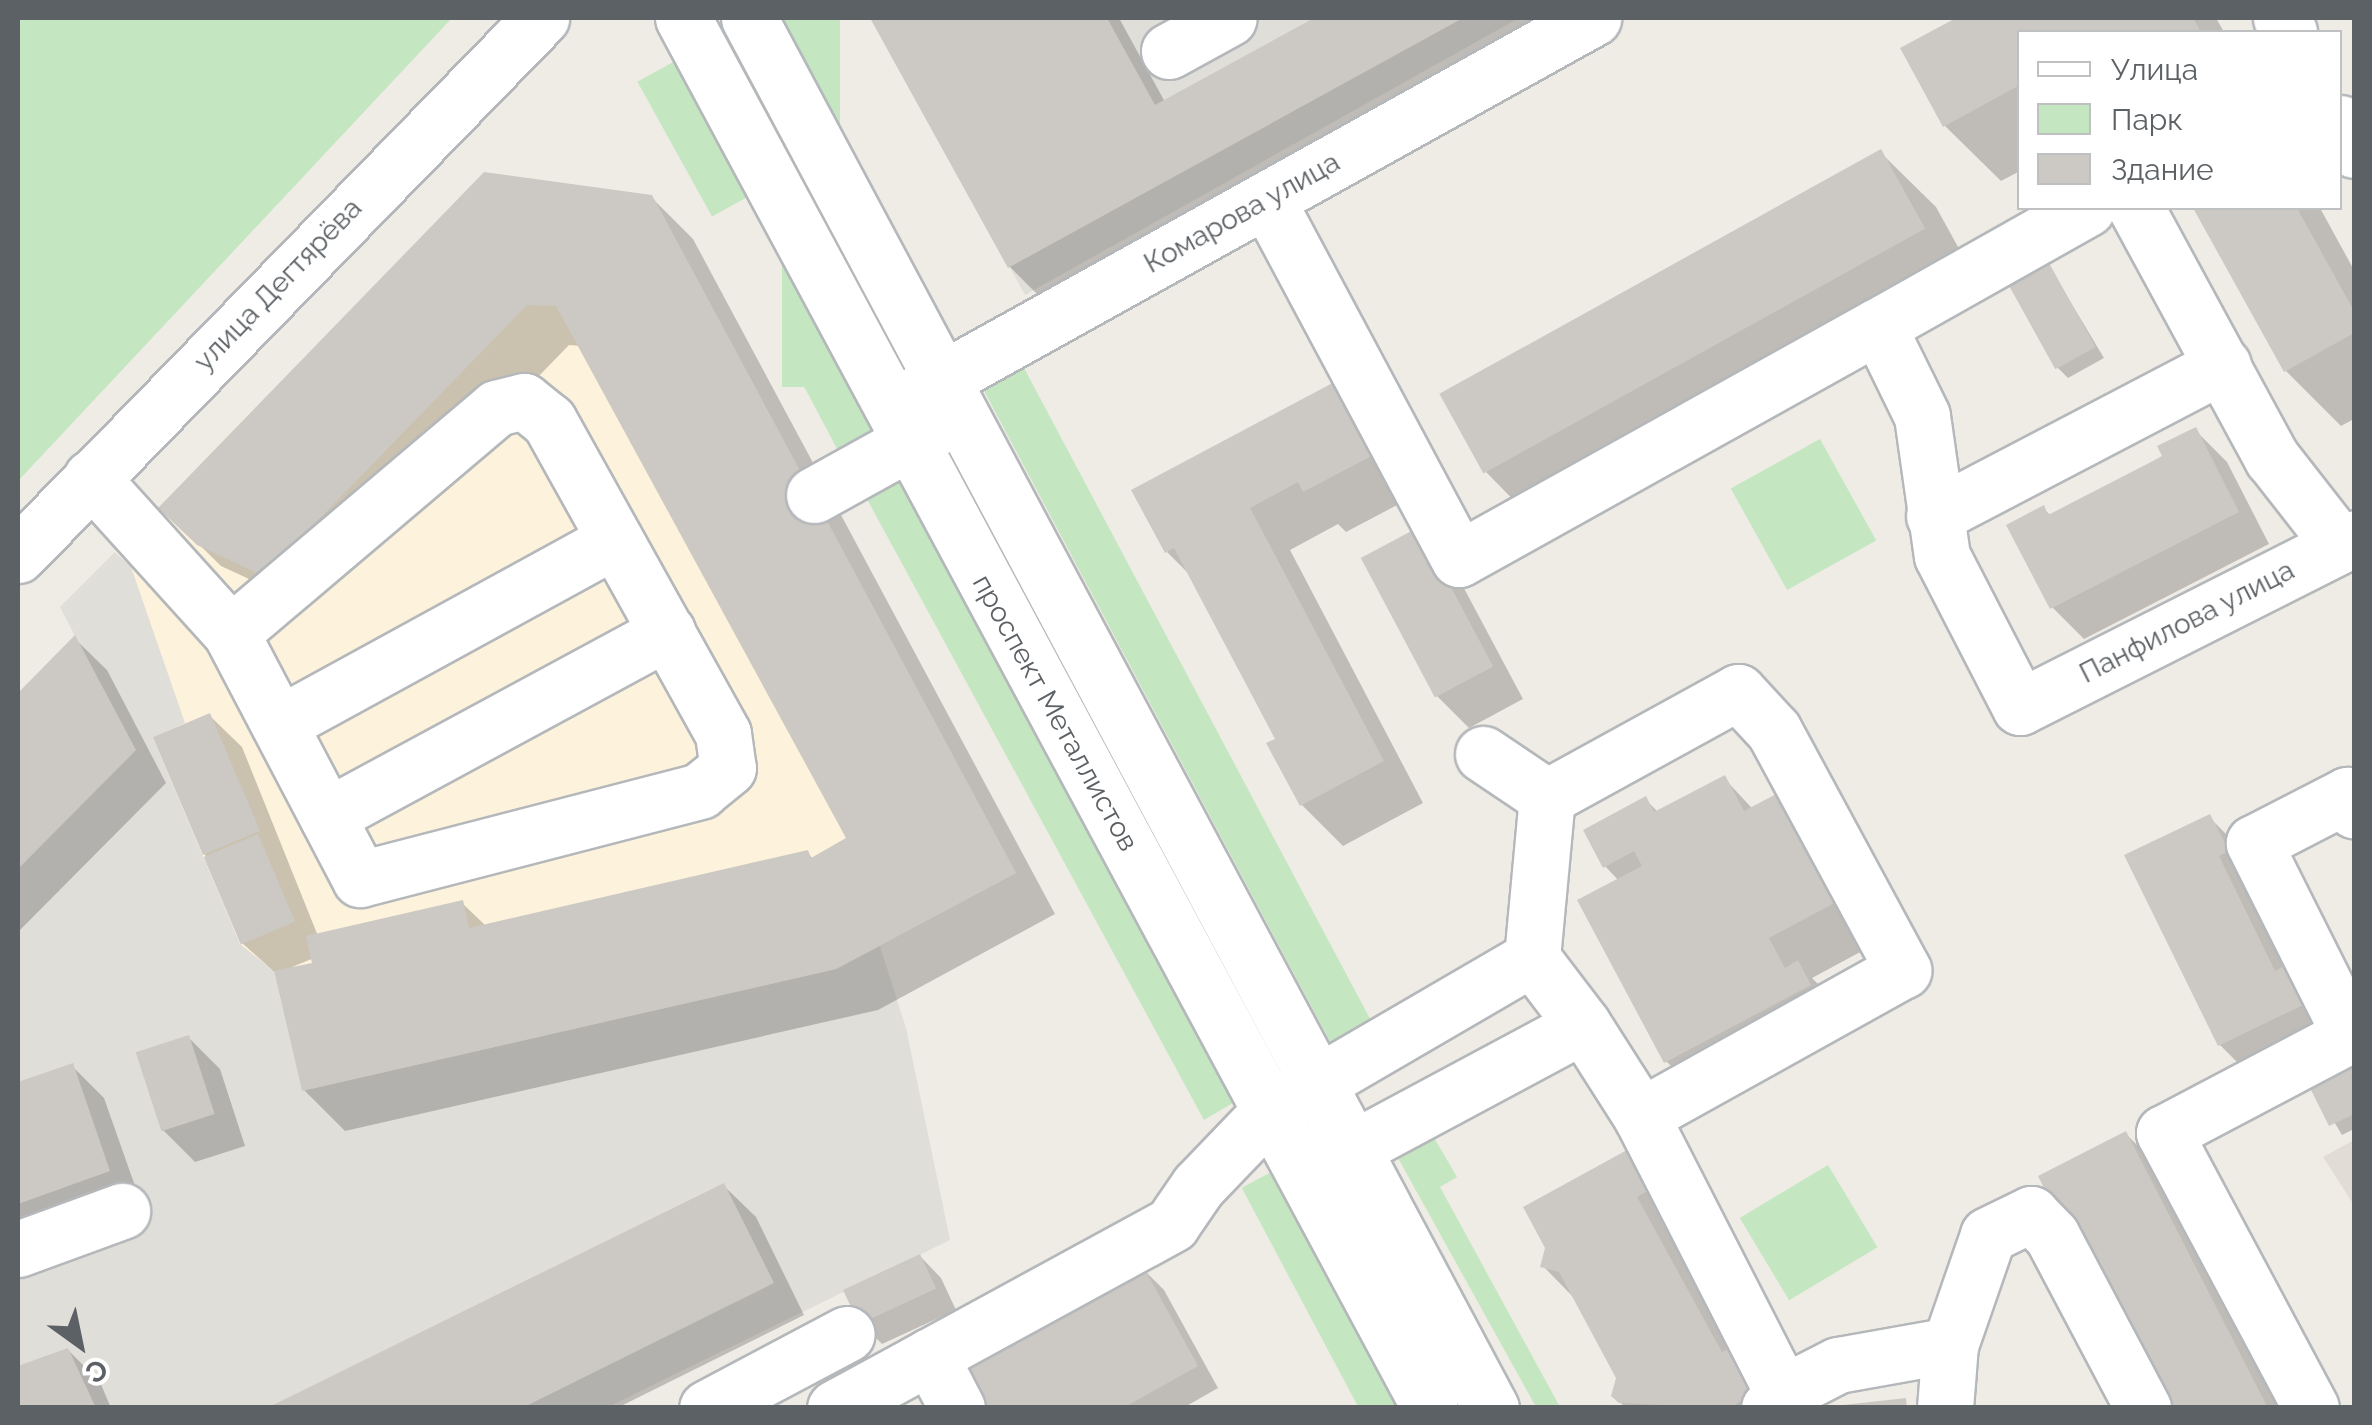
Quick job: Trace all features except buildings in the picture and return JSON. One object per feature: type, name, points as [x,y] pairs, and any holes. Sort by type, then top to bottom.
[{"type":"street","name":"улица Дегтярёва","points":[[18,556],[541,18]]},
{"type":"street","name":"проспект Металлистов","points":[[682,18],[1430,1408]]},
{"type":"street","name":"проспект Металлистов","points":[[749,18],[1491,1408]]},
{"type":"street","points":[[1169,50],[1229,18]]},
{"type":"street","name":"Комарова улица","points":[[814,495],[899,426],[1266,200],[1594,18]]},
{"type":"street","points":[[2342,126],[2354,150]]},
{"type":"street","points":[[1266,200],[1459,559],[2083,210]]},
{"type":"street","points":[[2137,210],[2272,458],[2347,542]]},
{"type":"street","points":[[1878,326],[1922,416],[1934,516],[2223,366]]},
{"type":"street","points":[[91,478],[232,633],[360,879],[700,791],[728,768],[730,751],[667,632],[549,421],[524,400],[510,400],[232,633]]},
{"type":"street","name":"Панфилова улица","points":[[1934,516],[1942,556],[2020,707],[2347,542]]},
{"type":"street","points":[[279,724],[615,540]]},
{"type":"street","points":[[328,816],[667,632]]},
{"type":"street","points":[[1547,798],[1738,692],[1774,730],[1903,970],[1641,1116]]},
{"type":"street","points":[[1484,754],[1547,798]]},
{"type":"street","points":[[2311,1408],[2164,1132],[2352,1034],[2254,842],[2346,795],[2354,810]]},
{"type":"street","points":[[1547,798],[1532,958],[1583,1024],[1641,1116],[1776,1400],[1838,1365],[1950,1345]]},
{"type":"street","points":[[834,1408],[1172,1224],[1190,1180],[1270,1110],[1532,958]]},
{"type":"street","points":[[1352,1149],[1583,1024]]},
{"type":"street","points":[[18,1248],[122,1210]]},
{"type":"street","points":[[1945,1408],[1950,1345],[1988,1235],[2031,1214],[2052,1236],[2142,1408]]},
{"type":"street","points":[[707,1408],[847,1334]]},
{"type":"street","points":[[930,1356],[957,1408]]},
{"type":"shaded area","points":[[872,18],[1519,18],[1025,295]]},
{"type":"shaded area","points":[[484,172],[652,195],[1016,873],[836,969],[302,1091],[274,971],[240,945],[153,737],[184,722],[131,567],[115,552]]},
{"type":"shaded area","points":[[115,552],[131,567],[185,723],[153,738],[240,944],[274,971],[302,1091],[836,969],[880,946],[906,1028],[950,1240],[608,1407],[18,1408],[18,693],[75,636],[60,607]]},
{"type":"shaded area","points":[[2354,1140],[2354,1205],[2323,1157]]},
{"type":"green space","points":[[18,18],[452,18],[18,481]]},
{"type":"green space","points":[[782,18],[840,18],[840,387],[782,387]]},
{"type":"green space","points":[[675,61],[750,196],[712,217],[637,82]]},
{"type":"green space","points":[[846,361],[885,435],[842,458],[803,384]]},
{"type":"green space","points":[[1024,368],[1372,1023],[1332,1045],[983,390]]},
{"type":"green space","points":[[1820,439],[1876,540],[1787,590],[1731,488]]},
{"type":"green space","points":[[902,466],[1238,1100],[1204,1120],[861,488]]},
{"type":"green space","points":[[1429,1129],[1457,1177],[1440,1187],[1560,1407],[1536,1407],[1393,1149]]},
{"type":"green space","points":[[1828,1165],[1877,1247],[1789,1300],[1740,1218]]},
{"type":"green space","points":[[1277,1169],[1404,1407],[1359,1408],[1242,1188]]}]
